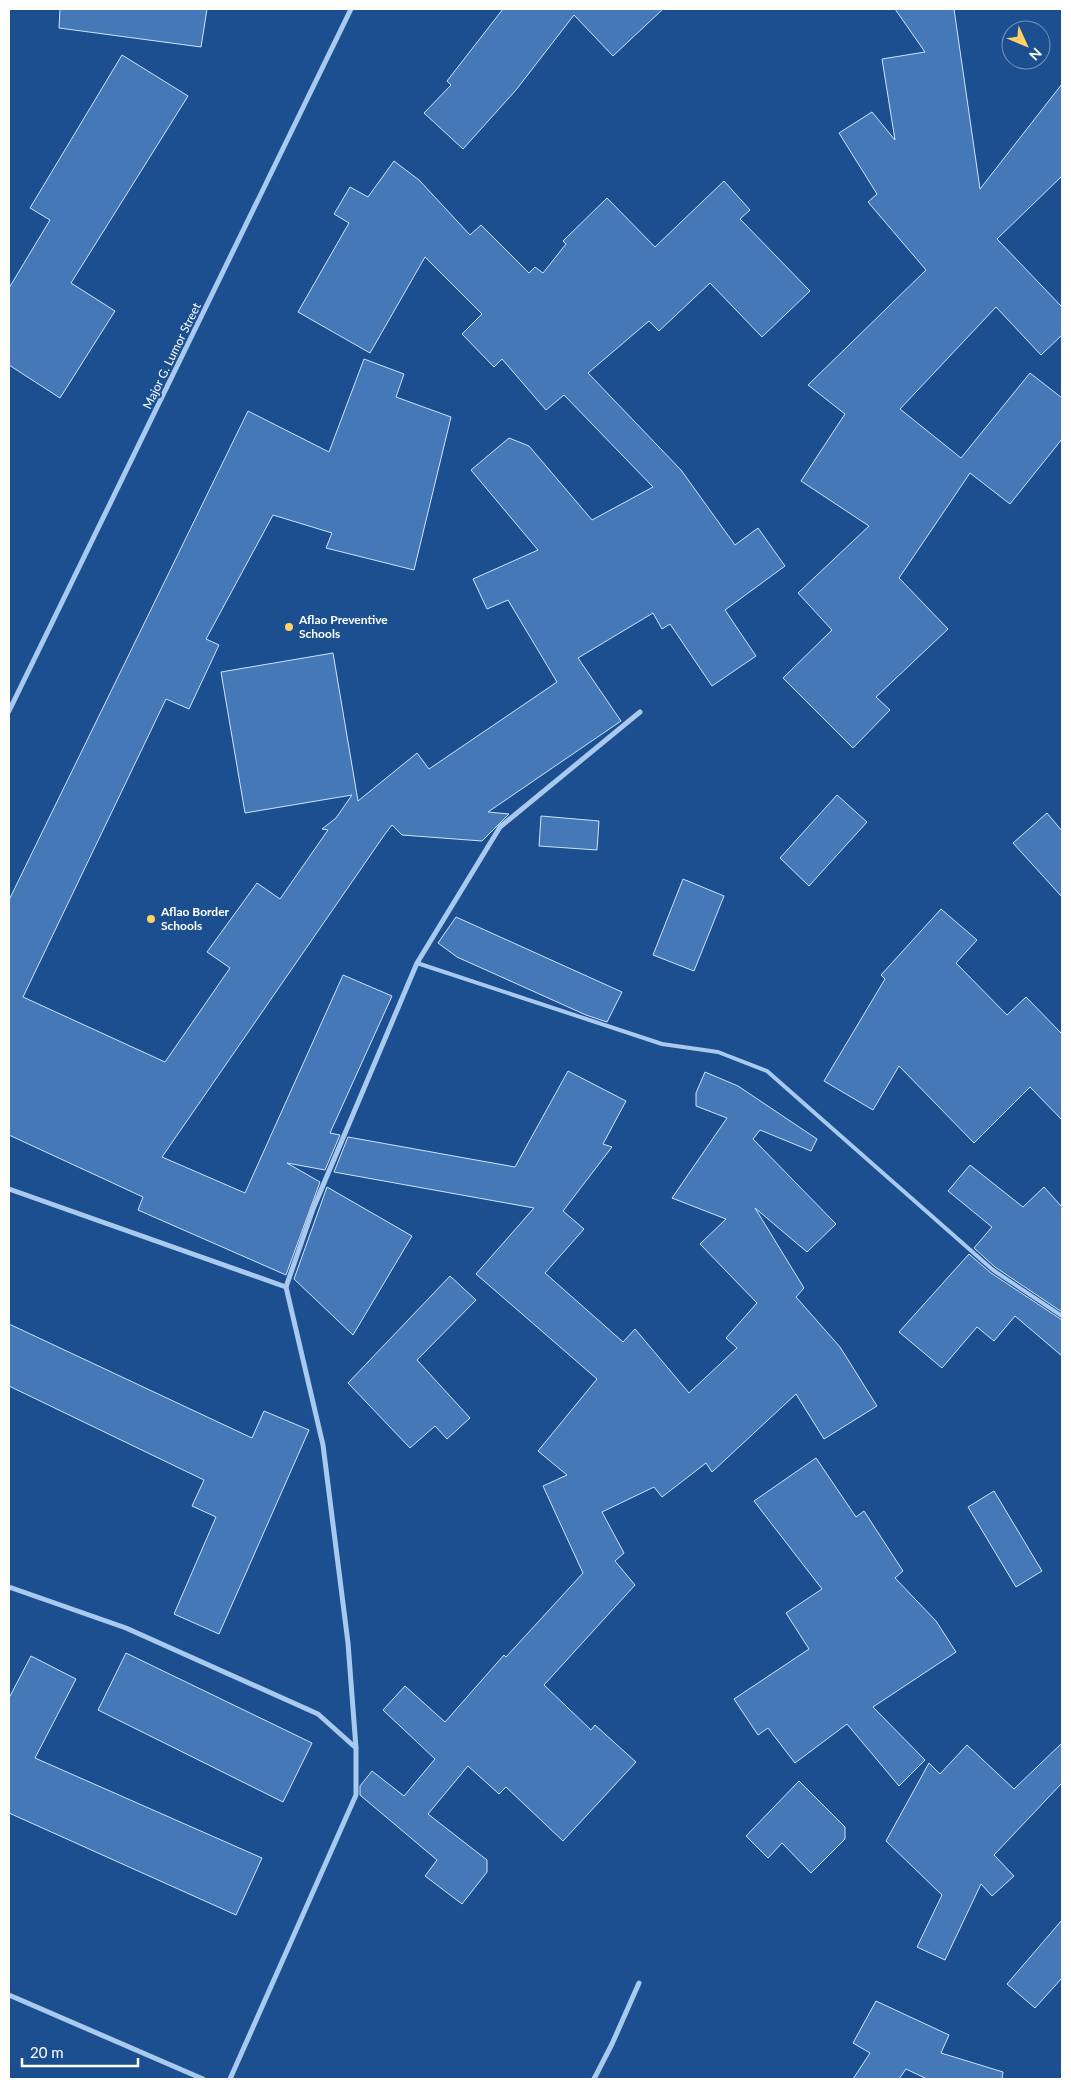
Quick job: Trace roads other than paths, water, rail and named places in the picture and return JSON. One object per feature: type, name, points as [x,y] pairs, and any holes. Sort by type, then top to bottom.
[{"type":"street","name":"Major G. Lumor Street","points":[[9,711],[351,9]]},
{"type":"street","points":[[230,2079],[356,1794],[356,1748],[348,1643],[324,1445],[286,1287],[313,1209],[416,963],[500,827],[640,712]]},
{"type":"street","points":[[9,1189],[286,1287]]},
{"type":"street","points":[[9,1587],[126,1628],[318,1714],[356,1748]]},
{"type":"street","points":[[594,2079],[639,1983]]},
{"type":"street","points":[[9,1995],[203,2079]]},
{"type":"lane","points":[[416,963],[662,1044],[718,1052],[767,1071],[993,1270],[1062,1316]]},
{"type":"place","name":"Aflao Preventive Schools","points":[[289,627]]},
{"type":"place","name":"Aflao Border Schools","points":[[151,919]]}]
